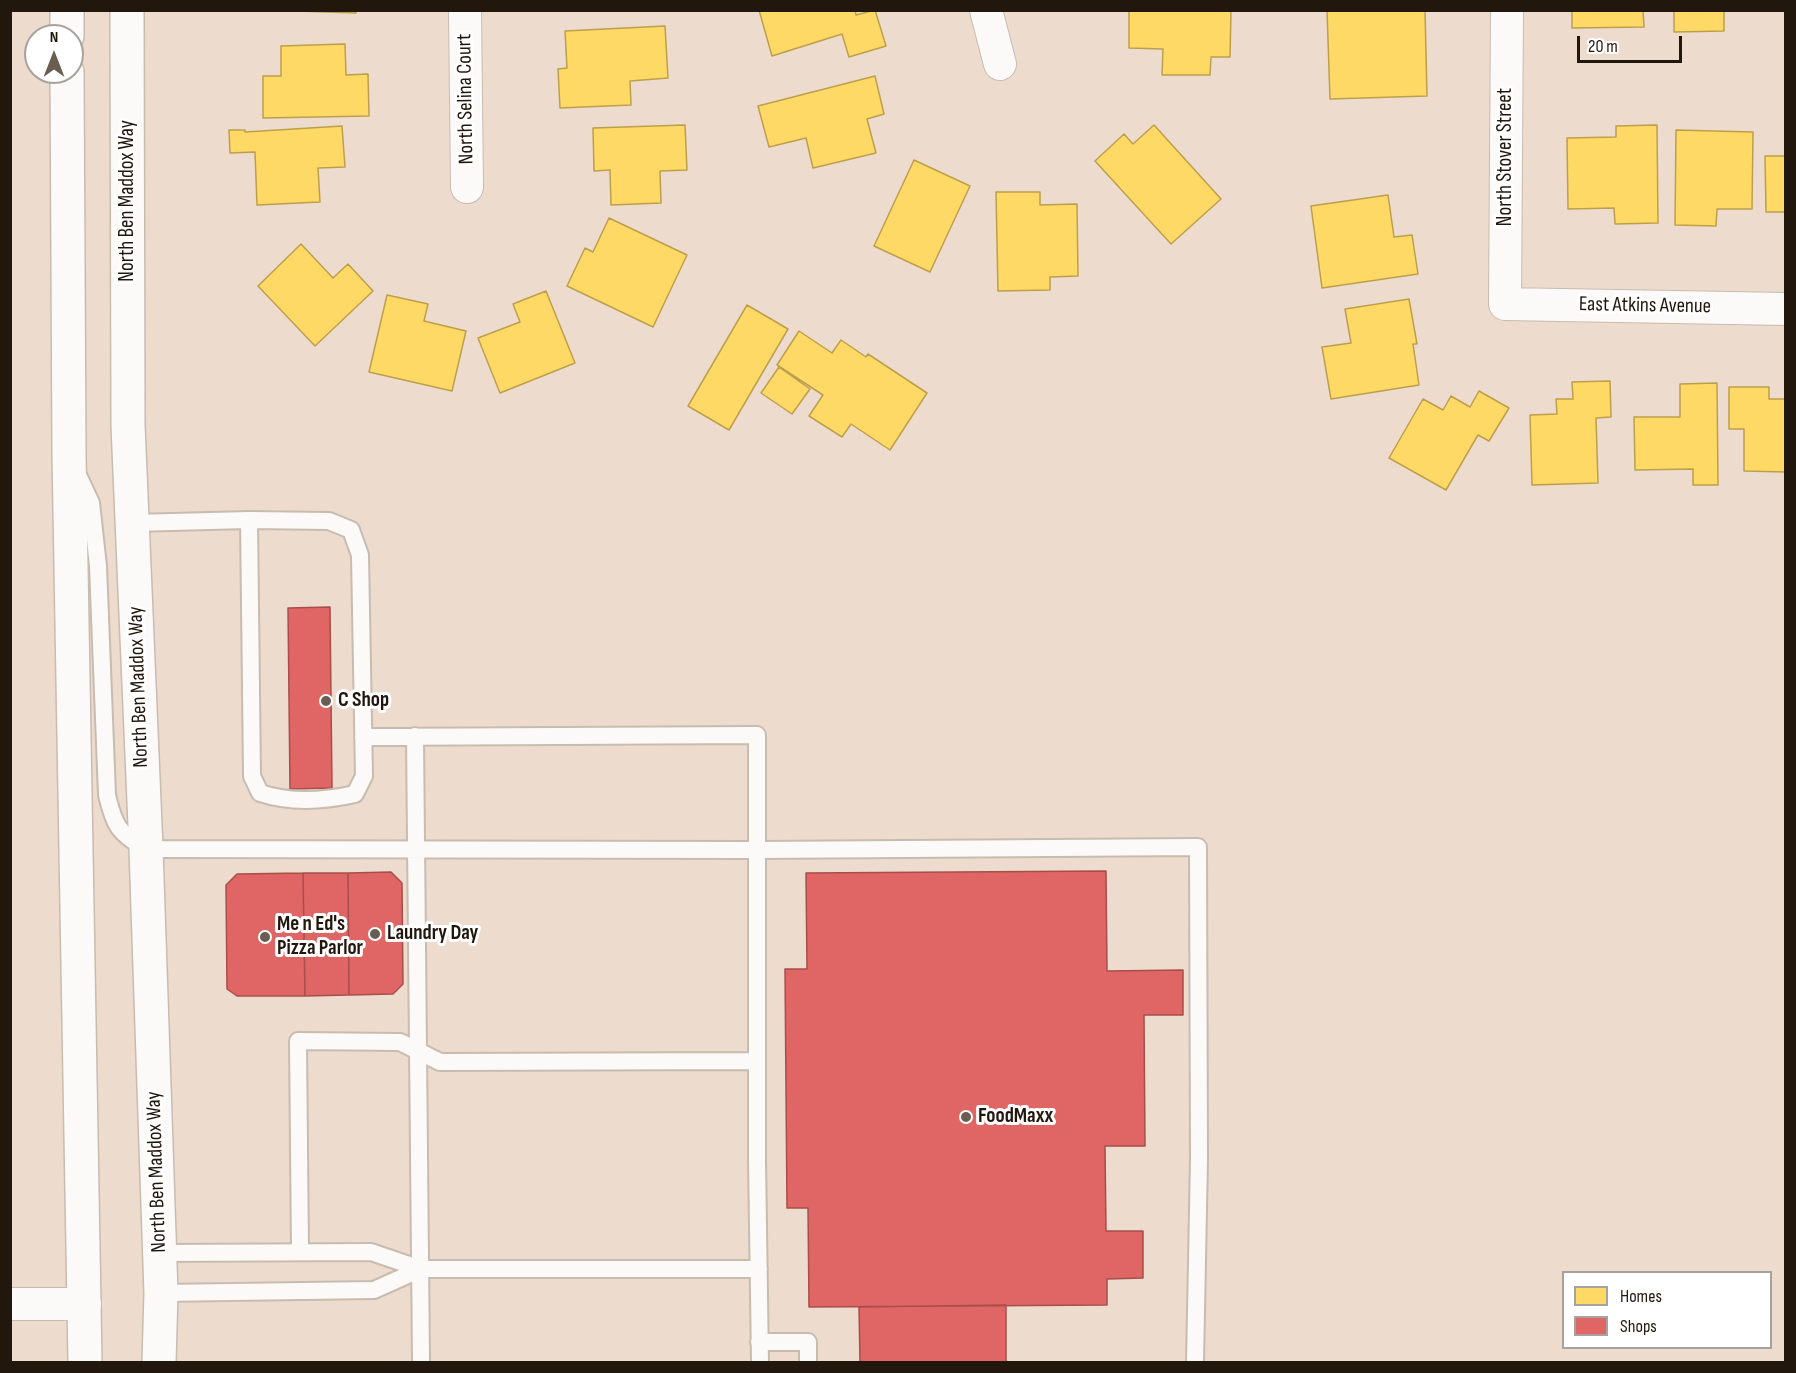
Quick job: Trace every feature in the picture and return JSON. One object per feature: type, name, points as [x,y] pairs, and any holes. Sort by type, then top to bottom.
[{"type":"main road","name":"North Ben Maddox Way","points":[[127,10],[128,425],[146,849],[161,1293],[159,1362]]},
{"type":"main road","points":[[67,84],[69,453],[85,1362]]},
{"type":"street","name":"North Selina Court","points":[[465,10],[467,187]]},
{"type":"street","points":[[986,10],[1000,64]]},
{"type":"street","name":"North Stover Street","points":[[1506,304],[1507,10]]},
{"type":"street","name":"East Atkins Avenue","points":[[1506,304],[1785,309]]},
{"type":"street","points":[[10,1304],[85,1304]]},
{"type":"lane","points":[[69,453],[91,503],[98,567],[107,795],[113,820],[129,840],[146,849],[756,850],[1198,847],[1199,1159],[1195,1362]]},
{"type":"lane","points":[[133,523],[249,520],[329,521],[351,530],[360,555],[364,776],[355,794],[335,799],[279,799],[260,793],[252,776],[249,520]]},
{"type":"lane","points":[[363,737],[757,735],[760,1362]]},
{"type":"lane","points":[[415,736],[420,1362]]},
{"type":"lane","points":[[300,1252],[298,1041],[400,1042],[440,1062],[757,1061]]},
{"type":"lane","points":[[159,1253],[371,1252],[420,1269],[759,1269]]},
{"type":"lane","points":[[161,1293],[374,1290],[420,1269]]},
{"type":"lane","points":[[759,1342],[808,1342],[808,1362]]},
{"type":"building: Homes","points":[[266,10],[356,10],[356,13]]},
{"type":"building: Homes","points":[[759,10],[855,10],[856,15],[875,10],[886,46],[849,57],[842,34],[772,56]]},
{"type":"building: Homes","points":[[1129,10],[1231,10],[1230,57],[1211,57],[1210,75],[1162,75],[1163,49],[1129,48]]},
{"type":"building: Homes","points":[[1327,10],[1425,10],[1427,96],[1330,99]]},
{"type":"building: Homes","points":[[1572,10],[1643,10],[1644,27],[1572,28]]},
{"type":"building: Homes","points":[[1674,10],[1724,10],[1724,31],[1674,32]]},
{"type":"building: Homes","points":[[665,26],[668,78],[630,81],[631,105],[560,108],[558,69],[567,68],[565,31]]},
{"type":"building: Homes","points":[[345,44],[346,75],[368,74],[369,116],[263,118],[263,76],[281,76],[281,46]]},
{"type":"building: Homes","points":[[875,76],[884,114],[867,119],[876,153],[813,168],[806,138],[769,147],[758,106]]},
{"type":"building: Homes","points":[[685,125],[687,170],[660,171],[661,203],[611,205],[610,170],[594,171],[593,128]]},
{"type":"building: Homes","points":[[1154,125],[1221,199],[1171,244],[1095,161],[1124,134],[1133,144]]},
{"type":"building: Homes","points":[[1657,125],[1658,223],[1615,224],[1614,208],[1568,209],[1567,138],[1616,137],[1616,126]]},
{"type":"building: Homes","points":[[342,126],[345,167],[318,168],[320,202],[257,205],[255,152],[230,153],[229,130],[245,130],[245,132]]},
{"type":"building: Homes","points":[[1676,130],[1753,132],[1752,209],[1717,209],[1716,226],[1675,225]]},
{"type":"building: Homes","points":[[1765,156],[1786,156],[1786,212],[1766,212]]},
{"type":"building: Homes","points":[[914,160],[970,186],[930,272],[874,246]]},
{"type":"building: Homes","points":[[996,192],[1040,192],[1040,205],[1077,204],[1078,276],[1050,277],[1050,290],[998,291]]},
{"type":"building: Homes","points":[[1388,195],[1394,237],[1412,235],[1418,274],[1322,288],[1311,206]]},
{"type":"building: Homes","points":[[609,218],[687,255],[653,327],[567,286],[585,248],[593,252]]},
{"type":"building: Homes","points":[[301,244],[333,278],[348,264],[373,291],[315,346],[258,286]]},
{"type":"building: Homes","points":[[546,291],[575,363],[500,393],[478,338],[520,322],[513,304]]},
{"type":"building: Homes","points":[[387,295],[428,304],[424,321],[466,331],[452,391],[369,372]]},
{"type":"building: Homes","points":[[1409,299],[1417,344],[1413,344],[1419,385],[1331,399],[1322,347],[1351,343],[1345,309]]},
{"type":"building: Homes","points":[[747,305],[788,329],[729,430],[688,406]]},
{"type":"building: Homes","points":[[799,331],[832,353],[841,340],[866,357],[868,354],[927,393],[890,450],[851,424],[842,437],[809,416],[823,395],[777,365]]},
{"type":"building: Homes","points":[[779,367],[810,389],[792,414],[761,393]]},
{"type":"building: Homes","points":[[1610,381],[1611,417],[1596,418],[1598,483],[1532,485],[1530,415],[1557,414],[1556,399],[1573,399],[1572,382]]},
{"type":"building: Homes","points":[[1717,383],[1718,485],[1693,485],[1693,469],[1635,470],[1634,417],[1680,417],[1680,384]]},
{"type":"building: Homes","points":[[1729,387],[1769,387],[1769,399],[1786,399],[1786,472],[1744,471],[1744,429],[1729,429]]},
{"type":"building: Homes","points":[[1479,391],[1509,408],[1489,441],[1478,435],[1446,490],[1389,458],[1423,399],[1443,410],[1451,396],[1470,407]]},
{"type":"building: Shops","points":[[330,607],[332,788],[290,789],[288,608]]},
{"type":"building: Shops","name":"FoodMaxx","points":[[1106,871],[1107,971],[1183,970],[1183,1015],[1144,1015],[1145,1146],[1105,1146],[1106,1231],[1143,1231],[1143,1278],[1107,1279],[1107,1305],[809,1307],[808,1208],[787,1208],[785,969],[807,969],[806,873]]},
{"type":"building: Shops","name":"Laundry Day","points":[[391,872],[402,883],[403,984],[393,994],[349,995],[348,873]]},
{"type":"building: Shops","points":[[303,873],[348,873],[349,995],[305,996]]},
{"type":"building: Shops","name":"Me n Ed's Pizza Parlor","points":[[303,873],[305,996],[237,996],[227,989],[226,885],[237,874]]},
{"type":"building: Shops","points":[[1006,1305],[1006,1362],[860,1362],[859,1307]]},
{"type":"place","name":"C Shop","points":[[326,701]]},
{"type":"place","name":"Laundry Day","points":[[375,934]]},
{"type":"place","name":"Me n Ed's Pizza Parlor","points":[[265,937]]},
{"type":"place","name":"FoodMaxx","points":[[966,1117]]}]
